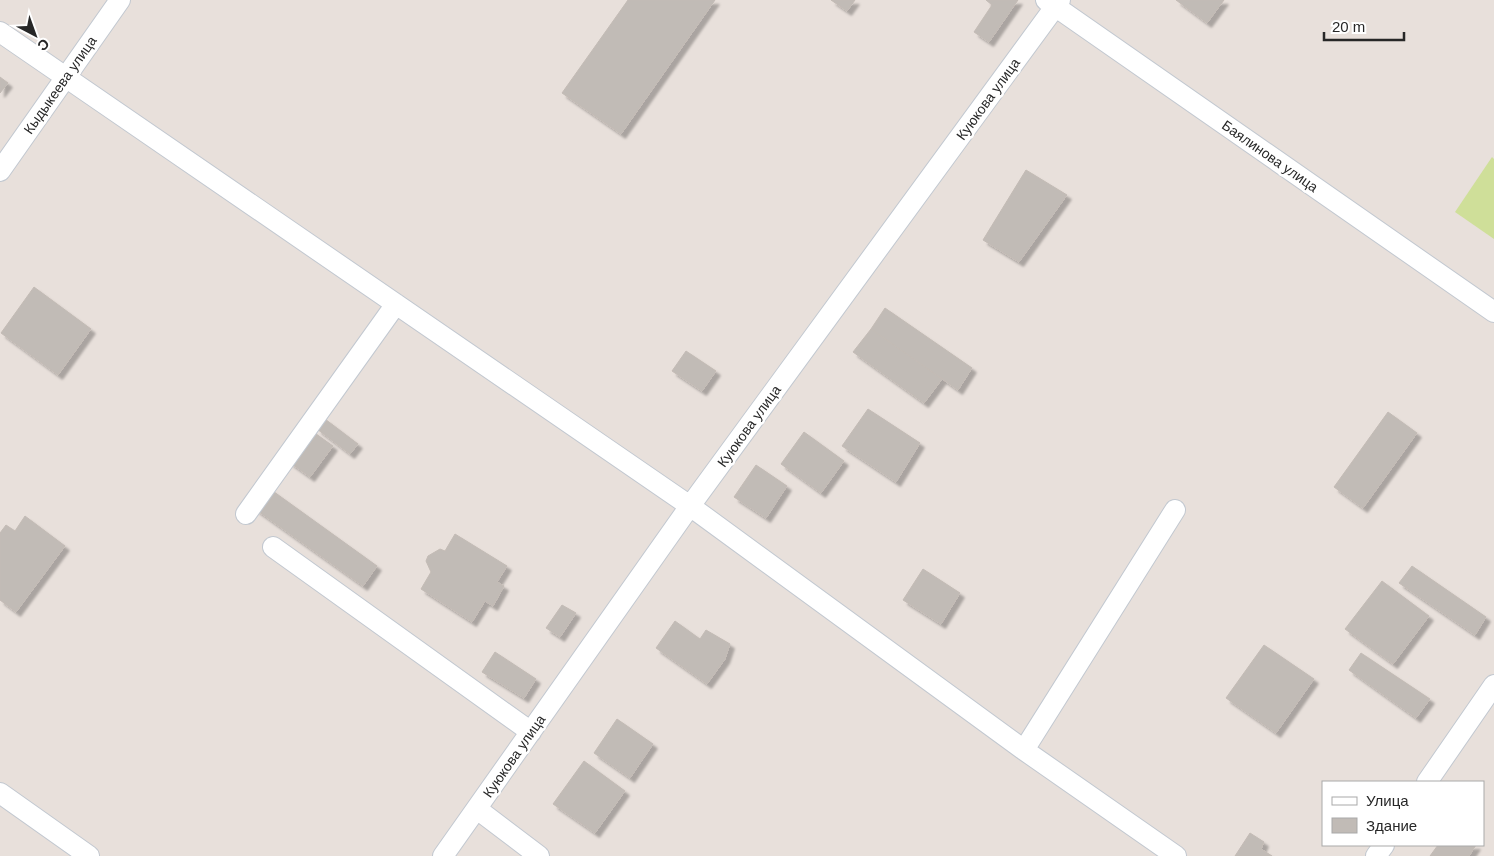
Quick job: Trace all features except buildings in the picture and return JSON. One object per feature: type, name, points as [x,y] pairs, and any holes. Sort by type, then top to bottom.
[{"type":"street","name":"Кыдыкеева улица","points":[[0,171],[120,0]]},
{"type":"street","name":"Баялинова улица","points":[[1054,2],[1494,312]]},
{"type":"street","name":"Куюкова улица","points":[[444,856],[690,506],[1054,2]]},
{"type":"street","points":[[0,32],[690,506],[1024,750],[1176,856]]},
{"type":"street","points":[[246,514],[396,304]]},
{"type":"street","points":[[1024,750],[1175,510]]},
{"type":"street","points":[[273,546],[531,732]]},
{"type":"street","points":[[1428,781],[1494,685]]},
{"type":"street","points":[[0,793],[89,856]]},
{"type":"street","points":[[476,809],[539,856]]},
{"type":"green space","points":[[1492,157],[1494,159],[1494,239],[1455,212]]}]
